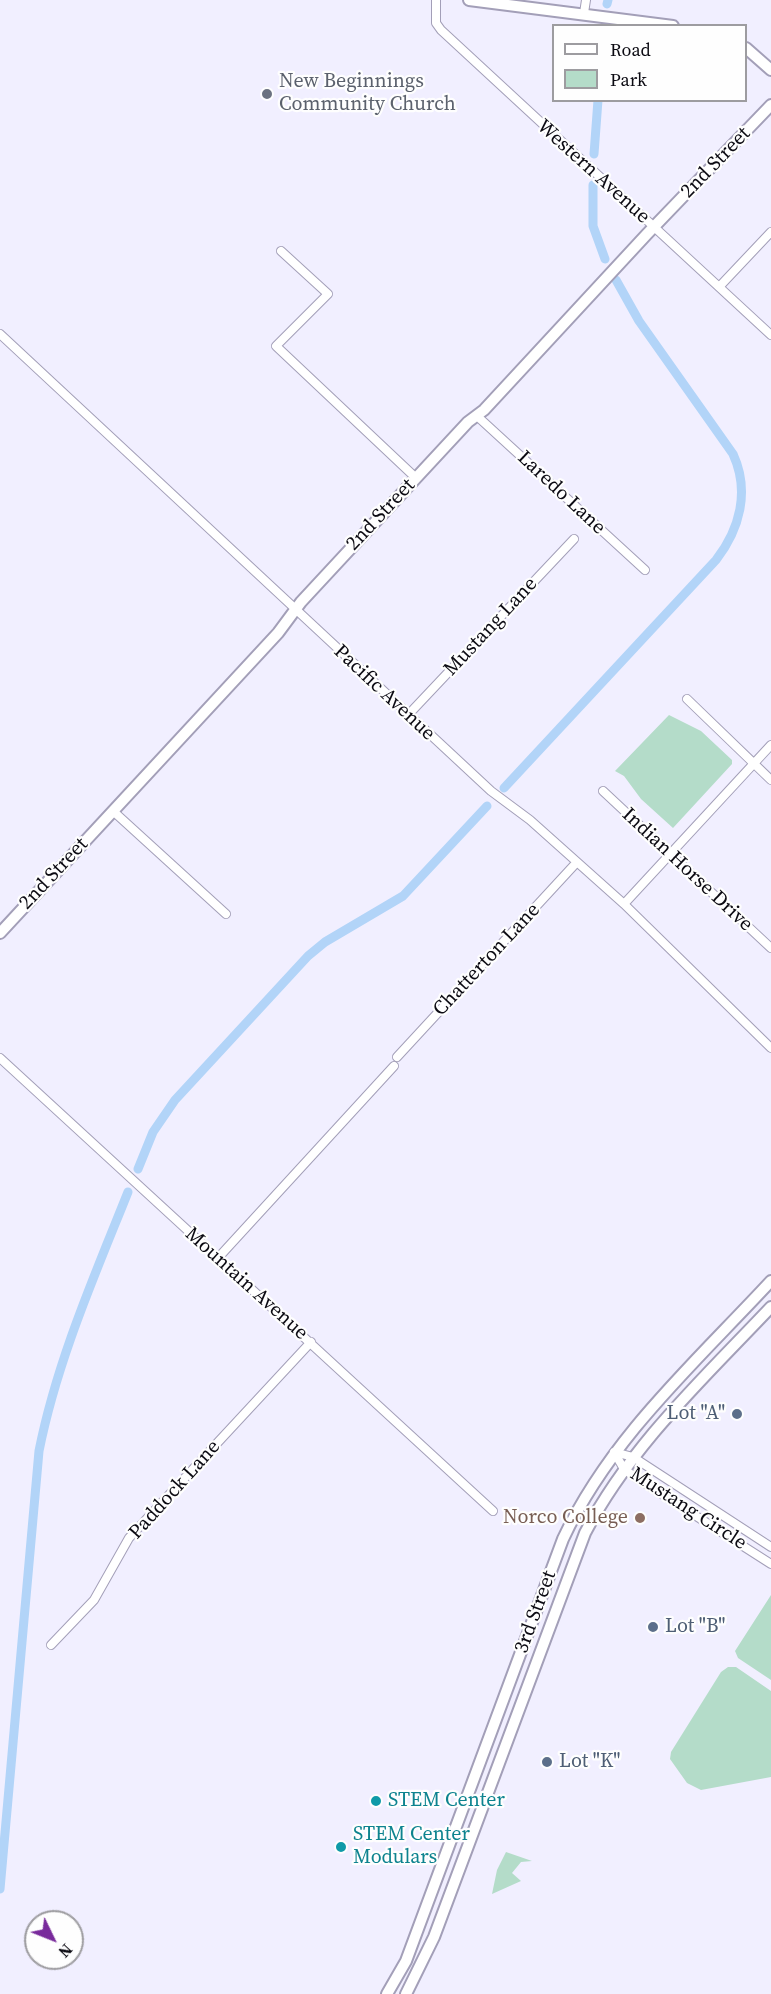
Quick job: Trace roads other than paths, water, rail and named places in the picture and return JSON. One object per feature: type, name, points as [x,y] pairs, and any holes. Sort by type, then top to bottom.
[{"type":"street","name":"Western Avenue","points":[[436,0],[436,23],[441,30],[584,165],[771,335]]},
{"type":"street","points":[[469,0],[657,24]]},
{"type":"street","points":[[584,13],[586,0]]},
{"type":"street","points":[[747,49],[771,70]]},
{"type":"street","name":"2nd Street","points":[[0,933],[278,633],[295,609],[468,422],[477,416],[653,227],[771,105]]},
{"type":"street","points":[[719,287],[771,231]]},
{"type":"street","points":[[281,251],[328,294],[276,346],[416,478]]},
{"type":"street","name":"Pacific Avenue","points":[[0,334],[490,791],[530,820],[624,904],[771,1048]]},
{"type":"street","name":"Laredo Lane","points":[[477,416],[645,570]]},
{"type":"street","name":"Mustang Lane","points":[[408,715],[574,539]]},
{"type":"street","points":[[687,699],[771,780]]},
{"type":"street","points":[[624,904],[771,745]]},
{"type":"street","name":"Indian Horse Drive","points":[[603,792],[771,948]]},
{"type":"street","points":[[113,811],[226,914]]},
{"type":"street","name":"Chatterton Lane","points":[[397,1057],[577,862]]},
{"type":"street","name":"Mountain Avenue","points":[[0,1058],[217,1260],[311,1342],[493,1511]]},
{"type":"street","points":[[217,1260],[394,1066]]},
{"type":"street","name":"3rd Street","points":[[387,1994],[406,1961],[563,1539],[582,1500],[614,1452],[771,1281]]},
{"type":"street","name":"3rd Street","points":[[406,1994],[434,1937],[585,1533],[624,1469],[647,1438],[771,1307]]},
{"type":"street","name":"Paddock Lane","points":[[51,1645],[94,1600],[129,1538],[311,1342]]},
{"type":"street","name":"Mustang Circle","points":[[614,1452],[633,1457],[771,1547]]},
{"type":"street","name":"Mustang Circle","points":[[614,1452],[624,1469],[771,1564]]},
{"type":"street","points":[[515,1668],[531,1676]]},
{"type":"waterway","points":[[607,4],[608,0]]},
{"type":"waterway","points":[[594,154],[598,102]]},
{"type":"waterway","points":[[593,185],[593,226],[605,259]]},
{"type":"waterway","points":[[504,788],[716,560],[731,536],[740,509],[741,482],[733,454],[639,321],[616,280]]},
{"type":"waterway","points":[[138,1169],[153,1132],[175,1100],[308,956],[325,942],[403,896],[487,806]]},
{"type":"waterway","points":[[0,1889],[39,1451],[66,1352],[128,1192]]},
{"type":"place","name":"New Beginnings Community Church","points":[[267,94]]},
{"type":"place","name":"Lot \"A\"","points":[[737,1414]]},
{"type":"place","name":"Norco College","points":[[640,1518]]},
{"type":"place","name":"Lot \"B\"","points":[[653,1627]]},
{"type":"place","name":"Lot \"K\"","points":[[547,1762]]},
{"type":"place","name":"STEM Center","points":[[376,1801]]},
{"type":"place","name":"STEM Center Modulars","points":[[341,1847]]}]
